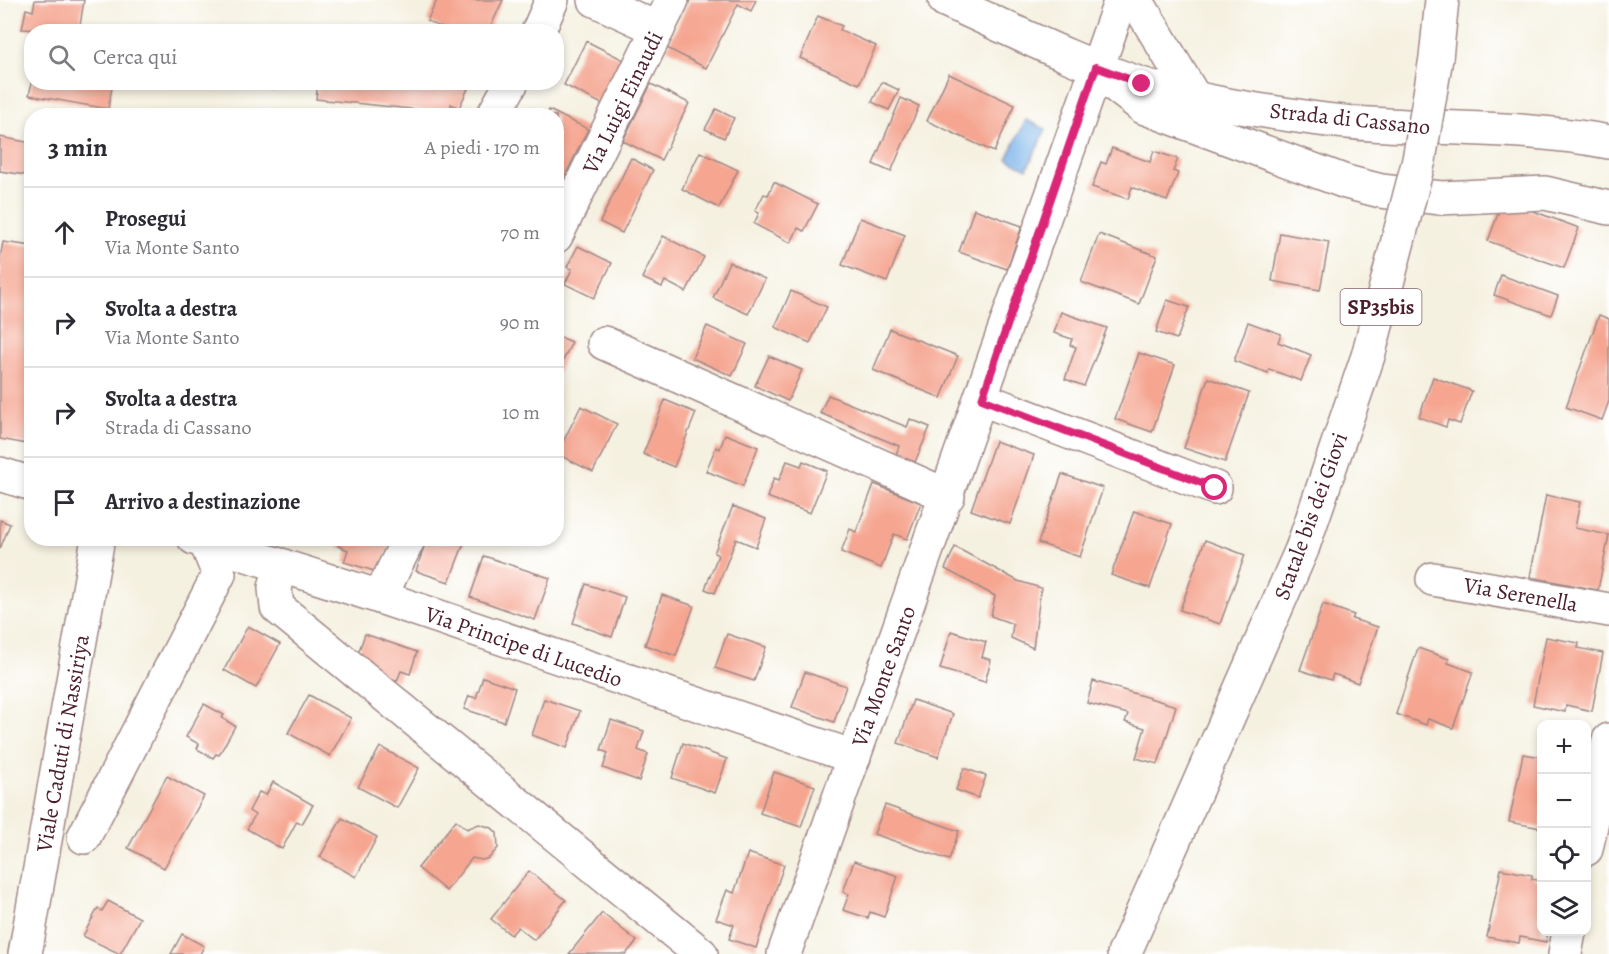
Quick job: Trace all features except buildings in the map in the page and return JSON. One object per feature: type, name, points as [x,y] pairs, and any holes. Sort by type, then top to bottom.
[{"type":"street","points":[[542,24],[552,0]]},
{"type":"street","points":[[595,0],[658,29]]},
{"type":"street","name":"Via Luigi Einaudi","points":[[564,220],[672,0]]},
{"type":"street","name":"Strada di Cassano","points":[[945,0],[1096,67],[1142,84],[1194,97],[1311,118],[1534,132],[1609,142]]},
{"type":"street","name":"Via Monte Santo","points":[[784,954],[948,496],[1121,0]]},
{"type":"street","points":[[1136,0],[1194,97]]},
{"type":"street","name":"Statale bis dei Giovi","points":[[1124,954],[1302,549],[1368,356],[1419,160],[1436,58],[1442,0]]},
{"type":"street","points":[[1096,67],[1128,98],[1143,107],[1346,182],[1381,191],[1441,198],[1545,193],[1609,208]]},
{"type":"street","points":[[497,108],[508,90]]},
{"type":"street","points":[[604,343],[948,496]]},
{"type":"street","points":[[982,399],[1215,488]]},
{"type":"street","points":[[0,474],[24,482]]},
{"type":"street","name":"Viale Caduti di Nassiriya","points":[[31,952],[97,546]]},
{"type":"street","points":[[84,837],[219,574],[203,546]]},
{"type":"street","name":"Via Principe di Lucedio","points":[[216,546],[380,597],[854,757]]},
{"type":"street","points":[[380,597],[405,546]]},
{"type":"street","points":[[281,566],[275,588],[277,607],[701,954]]},
{"type":"street","name":"Via Serenella","points":[[1433,579],[1609,610]]},
{"type":"street","points":[[1591,829],[1609,740]]},
{"type":"street","points":[[1565,954],[1568,936]]},
{"type":"water","points":[[1026,120],[1046,129],[1027,169],[1007,159]]},
{"type":"route","points":[[1142,84],[1096,67],[1072,143],[982,399],[1215,488]]}]
